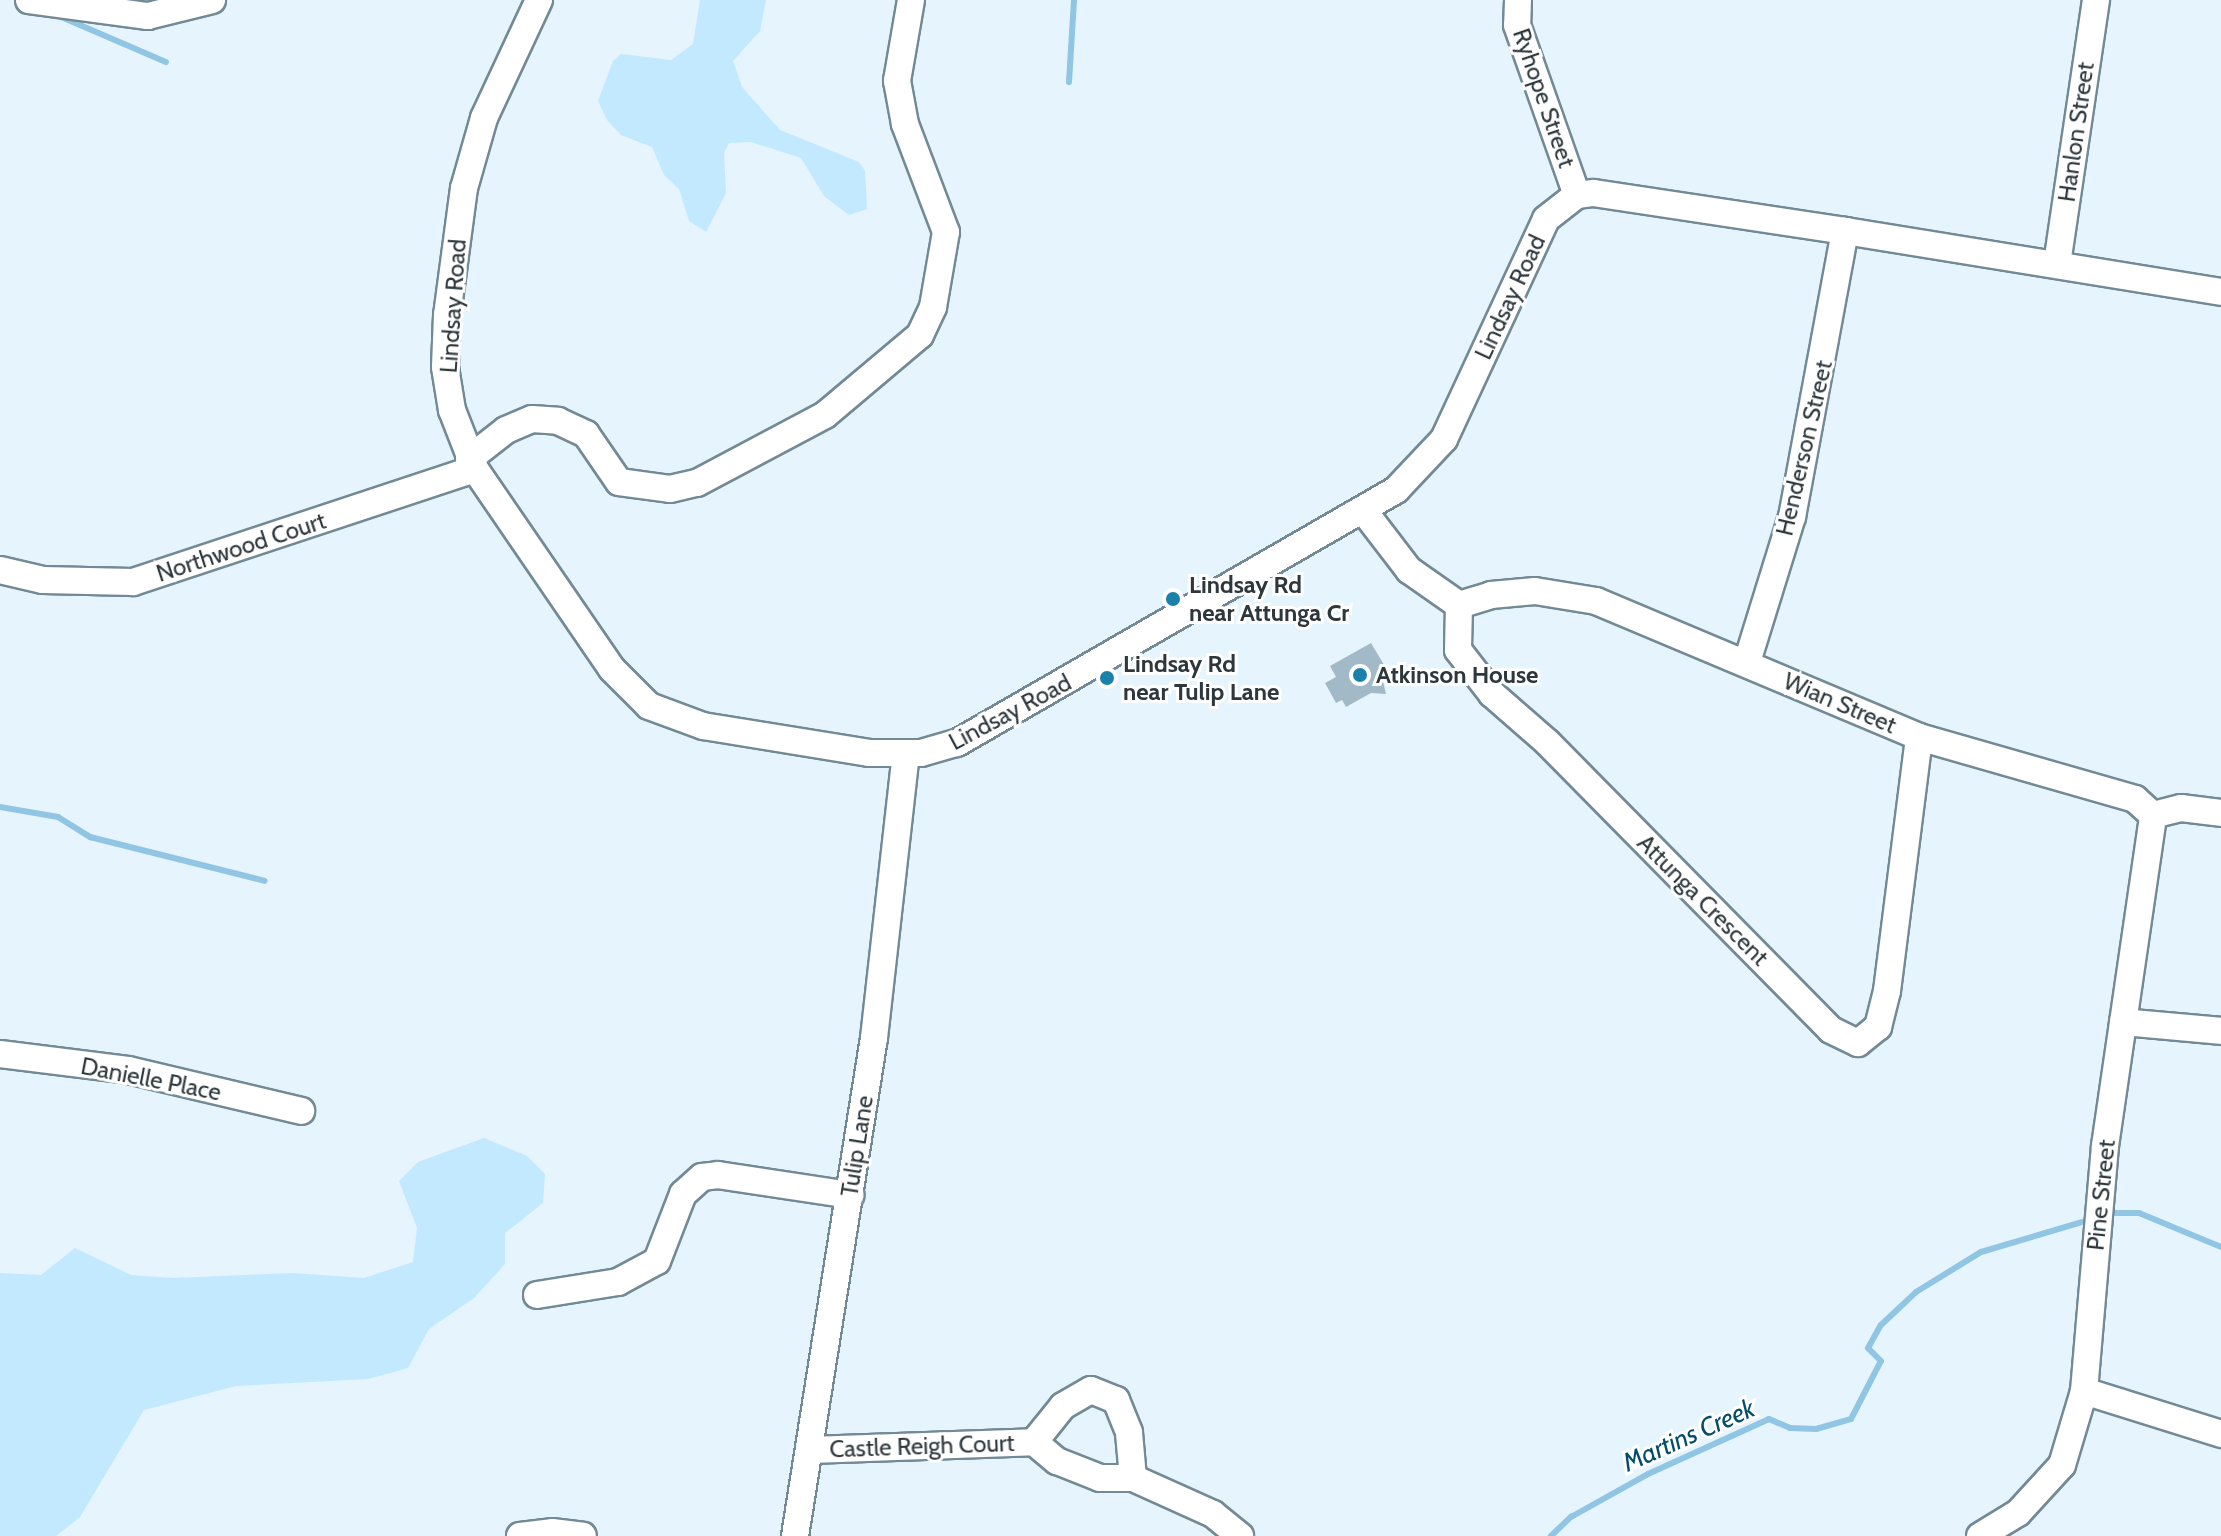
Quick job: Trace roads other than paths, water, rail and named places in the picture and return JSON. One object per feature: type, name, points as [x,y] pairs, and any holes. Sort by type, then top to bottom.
[{"type":"street","points":[[29,0],[148,16],[212,0]]},
{"type":"street","name":"Lindsay Road","points":[[539,0],[484,118],[464,188],[452,262],[445,367],[452,410],[472,464],[612,669],[649,706],[703,726],[906,754],[976,734],[1363,510],[1412,478],[1437,449],[1546,219],[1577,195]]},
{"type":"street","name":"Northwood Court","points":[[0,570],[43,580],[133,582],[472,464],[506,430],[532,419],[558,421],[586,434],[619,482],[670,489],[697,483],[825,415],[920,335],[933,307],[946,232],[905,124],[897,81],[911,0]]},
{"type":"street","name":"Ryhope Street","points":[[1518,0],[1517,25],[1577,195]]},
{"type":"street","name":"Hanlon Street","points":[[2057,264],[2096,0]]},
{"type":"street","points":[[1577,195],[1594,193],[2221,292]]},
{"type":"street","name":"Henderson Street","points":[[1747,662],[1792,517],[1845,231]]},
{"type":"street","points":[[1363,510],[1409,570],[1459,605]]},
{"type":"street","name":"Wian Street","points":[[1459,605],[1491,595],[1535,591],[1596,601],[1919,737],[2135,799],[2153,815]]},
{"type":"street","name":"Attunga Crescent","points":[[1459,605],[1458,650],[1492,694],[1547,742],[1831,1030],[1858,1043],[1878,1027],[1887,991],[1919,737]]},
{"type":"street","name":"Tulip Lane","points":[[795,1536],[874,1038],[906,754]]},
{"type":"street","points":[[2153,815],[2181,808],[2221,813]]},
{"type":"street","name":"Pine Street","points":[[1980,1536],[2018,1513],[2062,1465],[2084,1391],[2105,1146],[2153,815]]},
{"type":"street","points":[[2123,1022],[2221,1031]]},
{"type":"street","name":"Danielle Place","points":[[0,1054],[128,1070],[301,1111]]},
{"type":"street","points":[[537,1295],[618,1282],[657,1261],[683,1194],[702,1177],[718,1175],[850,1195]]},
{"type":"street","name":"Castle Reigh Court","points":[[1034,1442],[1063,1406],[1091,1390],[1116,1400],[1129,1433],[1133,1478]]},
{"type":"street","points":[[2084,1391],[2221,1434]]},
{"type":"street","name":"Castle Reigh Court","points":[[810,1450],[1034,1442],[1057,1461],[1100,1478],[1133,1478],[1213,1514],[1240,1536]]},
{"type":"street","points":[[520,1536],[552,1532],[583,1536]]},
{"type":"waterway","points":[[1069,82],[1074,0]]},
{"type":"waterway","points":[[52,13],[166,62]]},
{"type":"waterway","points":[[0,807],[58,817],[90,837],[265,881]]},
{"type":"waterway","name":"Martins Creek","points":[[2112,1213],[2139,1213],[2221,1247]]},
{"type":"waterway","name":"Martins Creek","points":[[1551,1536],[1571,1517],[1648,1474],[1769,1419],[1790,1428],[1816,1429],[1851,1419],[1881,1361],[1868,1348],[1881,1325],[1916,1292],[1981,1252],[2082,1222]]},
{"type":"place","name":"Lindsay Rd near Attunga Cr","points":[[1173,599]]},
{"type":"place","name":"Atkinson House","points":[[1360,675]]},
{"type":"place","name":"Lindsay Rd near Tulip Lane","points":[[1107,678]]}]
